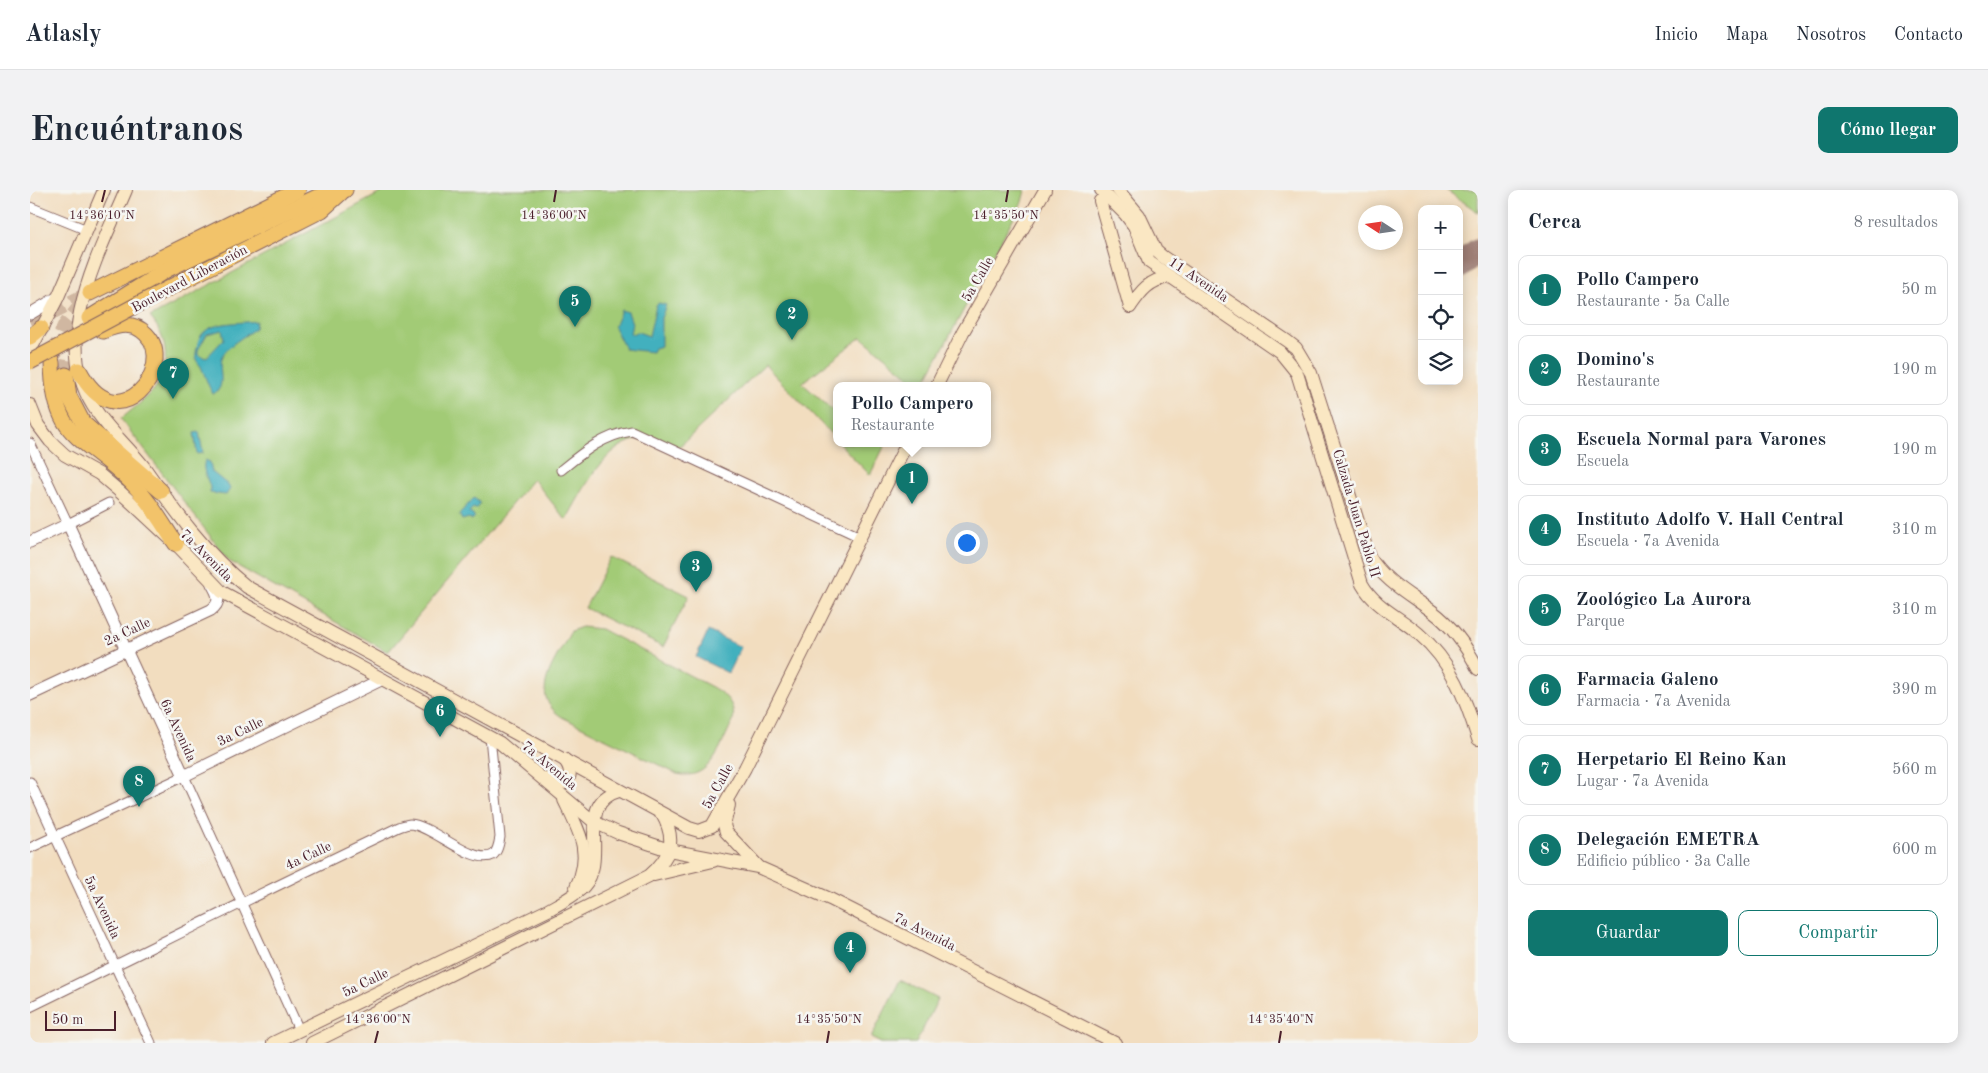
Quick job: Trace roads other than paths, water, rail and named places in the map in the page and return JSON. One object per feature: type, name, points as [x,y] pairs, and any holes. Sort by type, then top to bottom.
[{"type":"highway","name":"Boulevard Liberación","points":[[93,292],[298,190]]},
{"type":"highway","points":[[89,318],[176,264],[317,197],[345,190]]},
{"type":"highway","name":"Boulevard Liberación","points":[[30,362],[161,292],[322,210],[345,190]]},
{"type":"highway","points":[[30,368],[103,331],[124,324],[134,326],[148,336],[155,355],[148,382],[131,398],[120,402],[109,401],[91,390],[73,373]]},
{"type":"highway","points":[[52,362],[55,401],[65,424],[80,441],[109,462],[132,483],[143,495],[176,544]]},
{"type":"highway","points":[[73,373],[68,396],[83,423],[161,491]]},
{"type":"main road","points":[[30,351],[36,333],[58,297],[104,190]]},
{"type":"main road","points":[[73,373],[81,308],[103,245],[126,190]]},
{"type":"main road","points":[[963,332],[974,302],[1035,190]]},
{"type":"main road","name":"5a Calle","points":[[938,382],[963,332],[1046,190]]},
{"type":"main road","name":"11 Avenida","points":[[1118,190],[1139,215],[1152,243],[1163,257],[1296,348]]},
{"type":"main road","points":[[1100,195],[1130,307],[1147,285],[1157,279],[1169,277]]},
{"type":"main road","name":"11 Avenida","points":[[1100,195],[1125,214],[1134,226],[1149,262],[1280,352]]},
{"type":"main road","name":"Calzada Juan Pablo II","points":[[1296,348],[1311,373],[1369,556],[1381,573],[1448,625],[1463,643],[1478,669]]},
{"type":"main road","name":"Calzada Juan Pablo II","points":[[1280,352],[1297,373],[1303,386],[1362,584],[1375,602],[1420,634],[1448,667],[1465,698],[1478,740]]},
{"type":"main road","name":"7a Avenida","points":[[30,405],[38,425],[57,449],[99,474],[176,544],[212,584],[249,609],[490,737],[544,778],[594,822],[618,833],[670,850],[758,867],[837,903],[1115,1043]]},
{"type":"main road","name":"5a Calle","points":[[662,814],[689,828],[706,830],[712,826],[745,768],[906,447]]},
{"type":"main road","name":"7a Avenida","points":[[161,491],[203,546],[223,568],[247,587],[564,758],[662,814]]},
{"type":"main road","points":[[544,778],[565,783],[570,774],[570,767],[564,758]]},
{"type":"main road","points":[[745,768],[726,811],[724,825],[726,832],[737,846],[758,867]]},
{"type":"main road","name":"5a Calle","points":[[273,1043],[548,910],[572,896],[585,886],[593,871],[596,809],[601,800],[619,791]]},
{"type":"main road","points":[[561,793],[575,822],[584,849],[585,865],[572,896]]},
{"type":"main road","points":[[649,876],[662,865],[670,850],[671,837],[668,825],[662,814]]},
{"type":"main road","points":[[312,1043],[649,876],[721,859]]},
{"type":"street","points":[[30,207],[87,230]]},
{"type":"street","points":[[30,314],[58,297]]},
{"type":"street","points":[[562,470],[583,451],[614,433],[632,431],[860,537]]},
{"type":"street","name":"6a Avenida","points":[[30,442],[299,1030]]},
{"type":"street","points":[[30,542],[109,502]]},
{"type":"street","name":"2a Calle","points":[[30,695],[125,648],[211,610],[218,601],[218,595],[212,584]]},
{"type":"street","name":"3a Calle","points":[[30,848],[184,776],[382,679]]},
{"type":"street","name":"4a Calle","points":[[30,1007],[192,929],[240,902],[399,827],[410,824],[425,828],[469,852],[482,856],[492,855],[497,849],[500,837],[490,737]]},
{"type":"street","name":"5a Avenida","points":[[30,782],[152,1043]]},
{"type":"water","points":[[659,303],[666,305],[661,318],[661,346],[654,348],[652,352],[625,349],[614,327],[621,310],[628,312],[632,323],[630,334],[638,332],[649,336],[656,305]]},
{"type":"water","points":[[256,321],[255,328],[223,354],[220,364],[220,387],[213,394],[196,359],[196,351],[201,336],[206,330],[221,324]],"holes":[[[222,330],[224,339],[206,358],[198,355],[198,350],[207,334]]]},
{"type":"water","points":[[199,432],[203,453],[197,454],[194,433]]},
{"type":"water","points":[[205,460],[210,462],[212,472],[228,485],[230,489],[226,495],[210,493],[204,469]]},
{"type":"water","points":[[474,498],[480,503],[476,509],[473,508],[469,512],[475,517],[472,520],[469,518],[462,520],[459,514]]},
{"type":"water","points":[[708,631],[741,647],[728,673],[696,657]]},
{"type":"tunnel","points":[[30,323],[86,295]]},
{"type":"tunnel","points":[[53,356],[64,327],[86,299]]},
{"type":"tunnel","points":[[66,375],[70,351],[78,331]]},
{"type":"place","name":"Zoológico La Aurora","points":[[575,327]]},
{"type":"place","name":"Domino's","points":[[792,340]]},
{"type":"place","name":"Herpetario El Reino Kan","points":[[173,399]]},
{"type":"place","name":"Pollo Campero","points":[[912,504]]},
{"type":"place","name":"Escuela Normal para Varones","points":[[696,592]]},
{"type":"place","name":"Farmacia Galeno","points":[[440,737]]},
{"type":"place","name":"Delegación EMETRA","points":[[139,807]]},
{"type":"place","name":"Instituto Adolfo V. Hall Central","points":[[850,973]]}]
